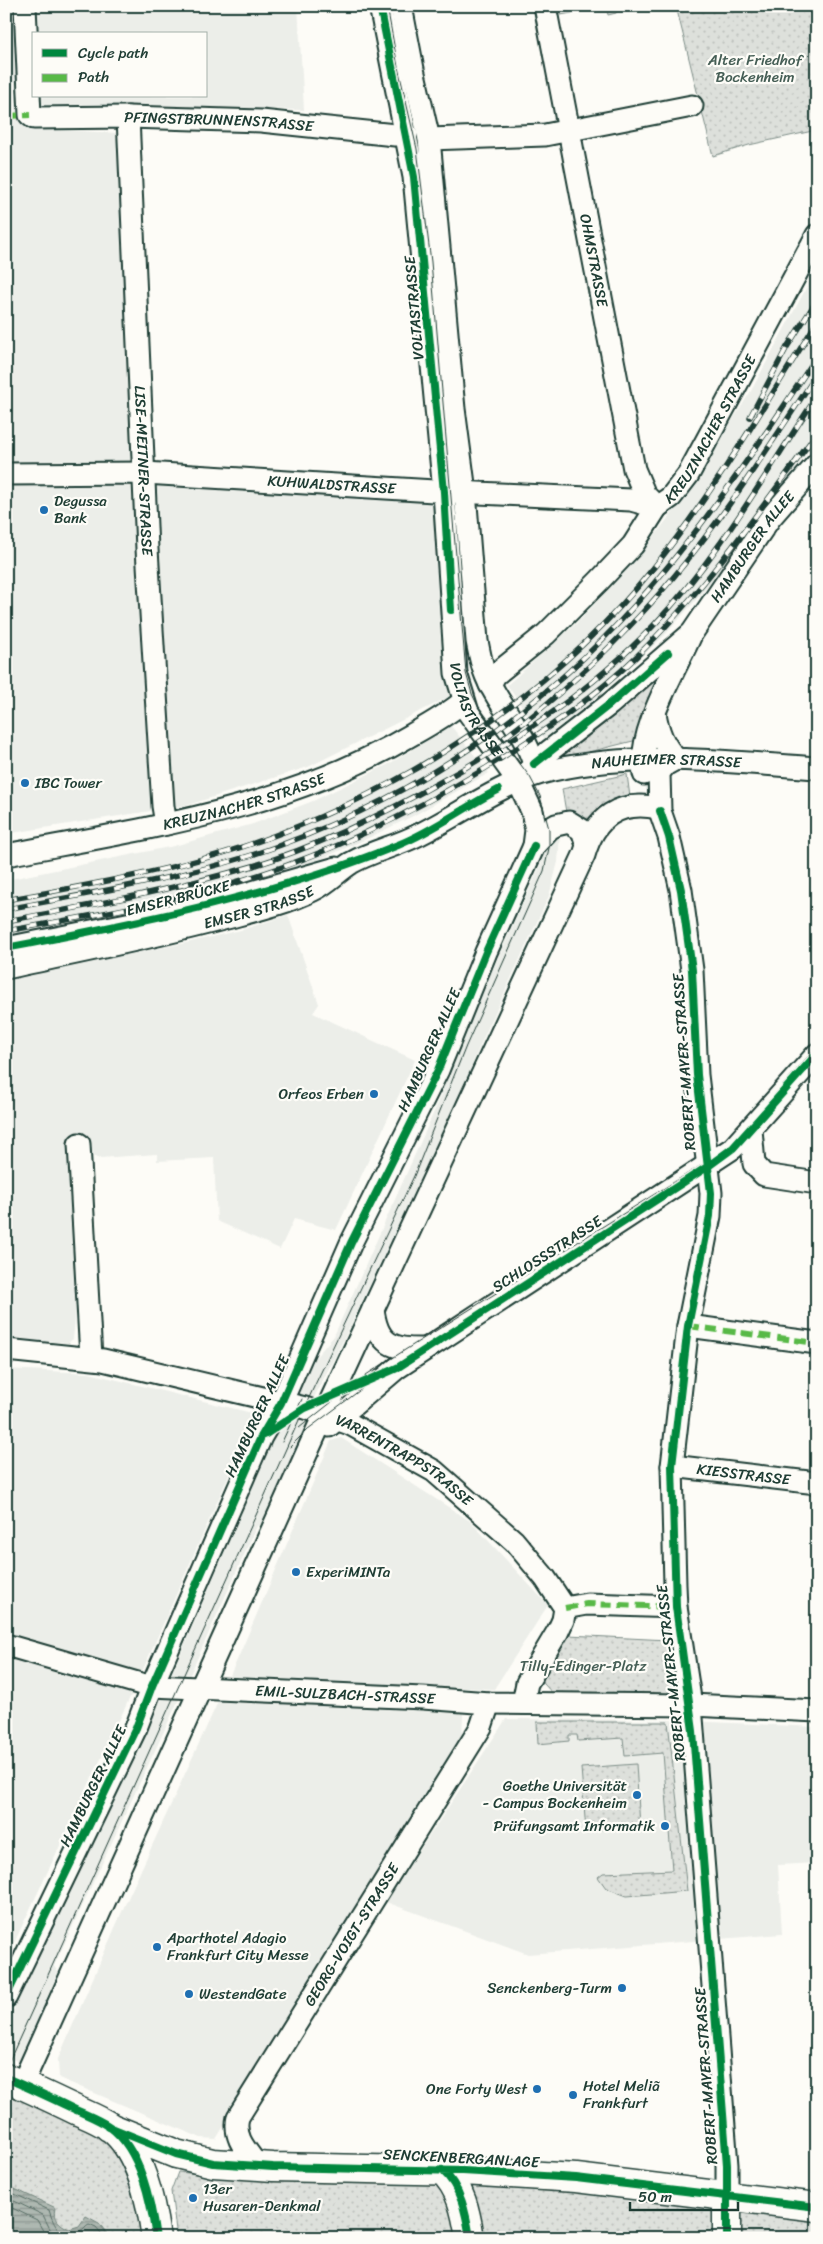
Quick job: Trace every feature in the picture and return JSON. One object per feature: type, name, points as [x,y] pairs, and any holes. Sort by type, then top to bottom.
[{"type":"main road","name":"SENCKENBERGANLAGE","points":[[17,2082],[109,2127],[191,2158],[214,2163],[258,2166],[442,2170],[585,2179],[817,2207]]},
{"type":"main road","points":[[109,2127],[117,2133],[135,2160],[142,2175],[150,2202],[156,2238]]},
{"type":"main road","points":[[442,2170],[457,2189],[465,2211],[470,2238]]},
{"type":"main road","name":"ROBERT-MAYER-STRASSE","points":[[727,2196],[727,2238]]},
{"type":"street","name":"PFINGSTBRUNNENSTRASSE","points":[[24,6],[30,115],[37,119],[128,118],[261,121],[395,135],[407,134]]},
{"type":"street","name":"VOLTASTRASSE","points":[[380,6],[390,65],[407,134],[414,176],[423,262],[477,641],[490,685],[525,739],[534,764]]},
{"type":"street","name":"VOLTASTRASSE","points":[[401,6],[412,69],[430,139],[454,409],[455,662],[468,712],[518,781]]},
{"type":"street","name":"OHMSTRASSE","points":[[545,6],[634,469],[643,491],[657,507]]},
{"type":"street","points":[[430,139],[538,136],[692,106]]},
{"type":"street","name":"LISE-MEITNER-STRASSE","points":[[128,118],[147,549],[163,806],[166,824]]},
{"type":"street","name":"KREUZNACHER STRASSE","points":[[490,685],[495,675],[546,634],[600,581],[633,545],[657,507],[671,497],[688,475],[817,235]]},
{"type":"street","name":"HAMBURGER ALLEE","points":[[643,759],[644,745],[655,713],[692,633],[776,511],[817,464]]},
{"type":"street","name":"KUHWALDSTRASSE","points":[[6,474],[145,473],[455,492],[631,500],[657,507]]},
{"type":"street","name":"HAMBURGER ALLEE","points":[[534,846],[535,820],[518,781],[534,764],[610,704],[692,633]]},
{"type":"street","name":"KREUZNACHER STRASSE","points":[[6,855],[230,811],[344,771],[381,753],[452,711],[464,701]]},
{"type":"street","points":[[655,713],[657,730],[662,742],[676,759]]},
{"type":"street","name":"ROBERT-MAYER-STRASSE","points":[[643,759],[644,772],[669,837],[681,890],[690,961],[697,1076],[711,1193],[710,1216],[688,1326],[672,1466],[676,1608],[691,1704],[727,2165],[727,2196]]},
{"type":"street","name":"NAUHEIMER STRASSE","points":[[518,781],[553,770],[607,760],[676,759],[817,768]]},
{"type":"street","name":"ROBERT-MAYER-STRASSE","points":[[659,810],[659,773],[665,765],[676,759]]},
{"type":"street","name":"EMSER STRASSE","points":[[6,968],[151,937],[264,908],[314,890],[353,862],[408,840],[518,781]]},
{"type":"street","points":[[325,1410],[499,1043],[587,845],[600,825],[612,812],[629,806],[659,810]]},
{"type":"street","name":"HAMBURGER ALLEE","points":[[6,1997],[136,1728],[152,1686],[262,1437],[281,1403],[350,1242],[438,1070],[486,952],[534,846],[548,830],[556,825],[569,822],[582,830],[587,845]]},
{"type":"street","name":"EMSER BRÜCKE","points":[[6,948],[172,915],[353,862]]},
{"type":"street","name":"SCHLOSSSTRASSE","points":[[262,1437],[325,1410],[398,1368],[707,1166],[733,1148],[817,1054]]},
{"type":"street","points":[[751,1129],[754,1164],[764,1175],[817,1182]]},
{"type":"street","points":[[79,1144],[91,1357]]},
{"type":"street","points":[[373,1309],[375,1327],[385,1340],[396,1348],[405,1350],[426,1349]]},
{"type":"street","points":[[688,1326],[817,1343]]},
{"type":"street","name":"VARRENTRAPPSTRASSE","points":[[6,1350],[91,1357],[281,1403],[325,1410],[434,1471],[514,1541],[545,1578],[565,1608]]},
{"type":"street","name":"SCHLOSSSTRASSE","points":[[201,1688],[325,1410]]},
{"type":"street","name":"KIESSTRASSE","points":[[672,1466],[817,1483]]},
{"type":"street","points":[[523,1703],[527,1683],[558,1631],[563,1620],[565,1608],[587,1604],[676,1608]]},
{"type":"street","name":"EMIL-SULZBACH-STRASSE","points":[[6,1645],[152,1686],[422,1698],[489,1703],[691,1704],[817,1711]]},
{"type":"street","points":[[17,2082],[28,2071],[201,1688]]},
{"type":"street","name":"GEORG-VOIGT-STRASSE","points":[[258,2166],[238,2137],[236,2130],[238,2117],[481,1727],[489,1703]]},
{"type":"shaded area","points":[[6,6],[298,6],[304,110],[41,105],[44,129],[117,133],[142,470],[438,504],[449,697],[308,767],[188,805],[6,834]]},
{"type":"shaded area","points":[[817,268],[817,439],[717,576],[665,635],[593,701],[544,738],[507,685],[580,620],[635,561],[676,508],[751,391]]},
{"type":"shaded area","points":[[451,726],[489,773],[413,816],[364,840],[262,881],[206,897],[6,939],[6,880],[174,846],[253,824],[313,801],[389,764]]},
{"type":"shaded area","points":[[560,833],[558,862],[549,896],[482,1041],[459,1096],[345,1337],[305,1415],[306,1429],[267,1521],[257,1526],[179,1699],[54,1966],[58,1972],[19,2062],[6,2056],[6,2026],[167,1685],[242,1512],[242,1502],[270,1442],[288,1413],[314,1359],[334,1336],[442,1094],[445,1074],[541,864],[545,847]]},
{"type":"shaded area","points":[[288,915],[319,1004],[313,1013],[415,1060],[336,1230],[294,1219],[280,1249],[217,1221],[214,1158],[157,1161],[157,1154],[100,1158],[68,1151],[76,1310],[73,1339],[68,1343],[6,1338],[6,979],[190,942],[241,930]]},
{"type":"shaded area","points":[[6,1369],[89,1373],[256,1414],[141,1674],[14,1943],[6,1938]]},
{"type":"shaded area","points":[[341,1438],[470,1521],[548,1605],[494,1689],[464,1688],[462,1740],[216,2139],[201,2138],[59,2078],[58,2059],[124,1907],[238,1658],[331,1441]]},
{"type":"shaded area","name":"Goethe Universität - Campus Bockenheim","points":[[506,1719],[667,1720],[817,1727],[817,1863],[778,1865],[782,1934],[528,1954],[386,1902]]},
{"type":"green space","points":[[559,6],[633,6],[619,9],[616,13],[608,15],[607,10],[603,7],[561,15]]},
{"type":"green space","name":"Alter Friedhof Bockenheim","points":[[676,6],[810,6],[817,30],[817,130],[749,145],[713,156]]},
{"type":"green space","points":[[669,664],[637,740],[565,758],[563,753]]},
{"type":"green space","points":[[627,774],[630,797],[610,802],[604,806],[586,827],[571,813],[566,812],[562,789]]},
{"type":"green space","name":"Tilly-Edinger-Platz","points":[[568,1635],[668,1640],[672,1686],[668,1693],[660,1698],[555,1696],[544,1684],[542,1673]]},
{"type":"green space","points":[[537,1722],[668,1722],[687,1891],[627,1896],[606,1888],[598,1877],[603,1873],[672,1870],[663,1753],[625,1756],[623,1738],[578,1741],[577,1735],[569,1735],[569,1741],[538,1744]]},
{"type":"green space","points":[[636,1764],[640,1826],[586,1831],[581,1768]]},
{"type":"green space","points":[[6,2092],[97,2134],[113,2149],[130,2179],[144,2238],[6,2238]]},
{"type":"green space","points":[[178,2172],[230,2177],[436,2184],[446,2192],[458,2238],[177,2238],[171,2191]]},
{"type":"green space","points":[[467,2182],[486,2182],[713,2206],[714,2238],[481,2238]]},
{"type":"green space","points":[[739,2211],[817,2214],[817,2238],[737,2238]]},
{"type":"water","points":[[6,2185],[56,2208],[56,2219],[69,2229],[79,2226],[86,2216],[99,2223],[110,2238],[6,2238]]},
{"type":"tram line","points":[[6,2068],[313,1389],[414,1176],[466,1046],[544,871],[549,848],[549,829],[540,796],[530,777],[481,712],[472,694],[466,673],[431,262],[417,149],[398,67],[387,6]]},
{"type":"tram line","points":[[299,1428],[366,1375],[706,1162],[731,1144],[817,1046]]},
{"type":"tram line","points":[[730,1154],[750,1136],[817,1060]]},
{"type":"tram line","points":[[290,1447],[308,1429],[371,1382],[704,1172]]},
{"type":"tram line","points":[[282,1442],[302,1399]]},
{"type":"railway","points":[[750,417],[787,347],[817,300]]},
{"type":"railway","points":[[6,900],[160,870],[251,844],[309,822],[365,796],[420,766],[472,733],[523,696],[570,656],[614,613],[655,566],[719,477],[817,322]]},
{"type":"railway","points":[[6,909],[161,879],[252,855],[310,834],[366,809],[473,747],[570,671],[614,628],[655,582],[719,500],[817,356]]},
{"type":"railway","points":[[504,738],[559,694],[593,663],[667,585],[713,527],[817,374]]},
{"type":"railway","points":[[6,921],[161,890],[223,875],[278,858],[350,829],[419,794],[499,748],[553,712],[605,672],[677,600],[740,515],[817,396]]},
{"type":"railway","points":[[6,931],[101,914],[196,893],[288,865],[375,828],[486,768],[545,729],[601,688],[662,631],[753,520],[817,433]]},
{"type":"marked path","points":[[6,116],[30,115]]},
{"type":"marked path","points":[[688,1326],[817,1343]]},
{"type":"marked path","points":[[565,1608],[587,1604],[676,1607]]},
{"type":"cycle path","points":[[380,6],[414,177],[444,492],[451,610]]},
{"type":"cycle path","points":[[534,764],[610,704],[668,653]]},
{"type":"cycle path","points":[[6,948],[205,906],[303,879],[398,845],[436,826],[498,790]]},
{"type":"cycle path","points":[[660,811],[669,837],[681,890],[692,970],[697,1075],[711,1193],[710,1216],[688,1326],[672,1466],[676,1607],[693,1731],[727,2165],[727,2238]]},
{"type":"cycle path","points":[[6,1997],[136,1728],[152,1686],[261,1437],[281,1403],[351,1243],[438,1070],[486,952],[534,846]]},
{"type":"cycle path","points":[[266,1434],[305,1408],[397,1368],[707,1167],[733,1148],[817,1054]]},
{"type":"cycle path","points":[[6,2078],[98,2120],[110,2127],[121,2137],[130,2149],[143,2178],[156,2238]]},
{"type":"cycle path","points":[[109,2127],[176,2154],[213,2163],[273,2167],[463,2171],[576,2178],[817,2207]]},
{"type":"cycle path","points":[[442,2170],[454,2184],[462,2201],[470,2238]]},
{"type":"place","name":"Degussa Bank","points":[[44,510]]},
{"type":"place","name":"IBC Tower","points":[[25,783]]},
{"type":"place","name":"Orfeos Erben","points":[[374,1094]]},
{"type":"place","name":"ExperiMINTa","points":[[296,1572]]},
{"type":"place","name":"Goethe Universität - Campus Bockenheim","points":[[637,1795]]},
{"type":"place","name":"Prüfungsamt Informatik","points":[[665,1826]]},
{"type":"place","name":"Aparthotel Adagio Frankfurt City Messe","points":[[157,1947]]},
{"type":"place","name":"Senckenberg-Turm","points":[[622,1988]]},
{"type":"place","name":"WestendGate","points":[[189,1994]]},
{"type":"place","name":"One Forty West","points":[[537,2089]]},
{"type":"place","name":"Hotel Meliã Frankfurt","points":[[573,2095]]},
{"type":"place","name":"13er Husaren-Denkmal","points":[[193,2198]]}]
